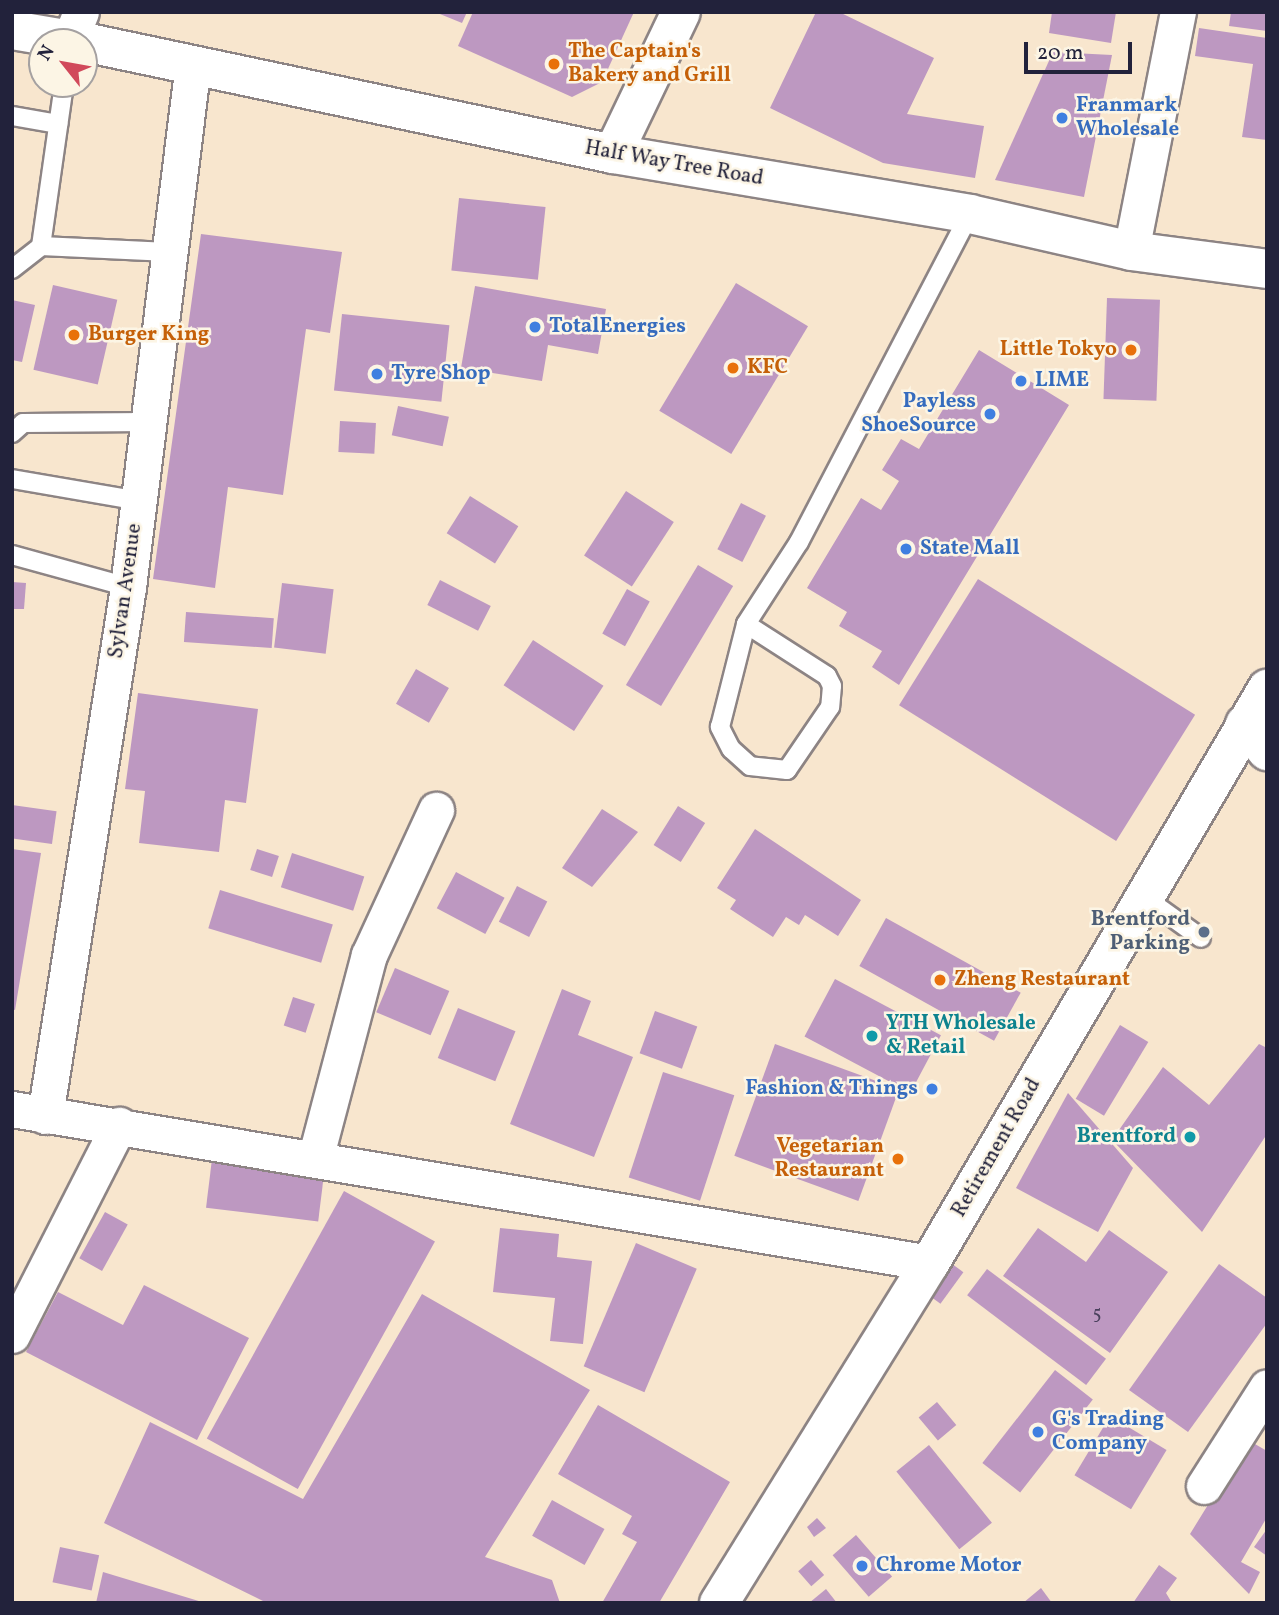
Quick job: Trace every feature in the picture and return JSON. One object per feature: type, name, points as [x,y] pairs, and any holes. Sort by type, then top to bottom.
[{"type":"main road","points":[[613,154],[681,12]]},
{"type":"main road","name":"Half Way Tree Road","points":[[98,41],[193,64],[613,154],[970,214],[1131,251],[1267,269]]},
{"type":"main road","name":"Retirement Road","points":[[719,1603],[930,1263],[1144,897],[1256,738],[1267,689]]},
{"type":"street","points":[[1131,251],[1178,12]]},
{"type":"street","name":"Sylvan Avenue","points":[[29,1112],[128,587],[193,64]]},
{"type":"street","points":[[315,1159],[369,955],[436,810]]},
{"type":"street","points":[[29,1112],[930,1263]]},
{"type":"street","points":[[12,1335],[119,1125]]},
{"type":"street","points":[[1204,1486],[1267,1387]]},
{"type":"lane","points":[[41,246],[62,98]]},
{"type":"lane","points":[[12,116],[58,124]]},
{"type":"lane","points":[[747,624],[832,686],[830,707],[787,770],[750,765],[731,749],[720,727],[747,624],[799,542],[970,214]]},
{"type":"lane","points":[[12,269],[41,246],[169,252]]},
{"type":"lane","points":[[12,433],[23,423],[148,422]]},
{"type":"lane","points":[[12,479],[139,501]]},
{"type":"lane","points":[[12,555],[128,587]]},
{"type":"lane","points":[[1144,897],[1201,938]]},
{"type":"building","points":[[435,12],[467,12],[462,23]]},
{"type":"building","name":"The Captain's Bakery and Grill","points":[[473,12],[634,12],[602,82],[572,97],[458,46]]},
{"type":"building","points":[[816,12],[839,12],[934,58],[907,114],[984,126],[975,178],[883,163],[770,108]]},
{"type":"building","points":[[1052,12],[1116,12],[1111,43],[1049,33]]},
{"type":"building","points":[[1231,12],[1267,12],[1267,31],[1229,26]]},
{"type":"building","points":[[1199,28],[1267,38],[1267,140],[1242,137],[1253,64],[1195,56]]},
{"type":"building","name":"Franmark Wholesale","points":[[1053,52],[1112,55],[1084,197],[995,180]]},
{"type":"building","name":"TotalEnergies","points":[[459,198],[546,207],[538,280],[451,271]]},
{"type":"building","points":[[201,234],[342,252],[330,333],[306,329],[283,495],[228,487],[215,588],[153,579]]},
{"type":"building","name":"KFC","points":[[736,283],[808,326],[731,454],[659,411]]},
{"type":"building","name":"Burger King","points":[[53,285],[117,300],[98,385],[33,370]]},
{"type":"building","name":"TotalEnergies","points":[[475,286],[606,309],[598,354],[548,345],[542,381],[461,368]]},
{"type":"building","name":"Little Tokyo","points":[[1107,298],[1160,300],[1156,401],[1103,399]]},
{"type":"building","points":[[12,300],[35,305],[22,362],[12,360]]},
{"type":"building","points":[[342,314],[449,325],[441,402],[334,391]]},
{"type":"building","name":"State Mall","points":[[979,350],[1069,405],[899,685],[872,667],[882,651],[839,626],[847,612],[807,588],[861,498],[881,510],[899,481],[882,470],[901,439],[919,449]]},
{"type":"building","points":[[398,406],[449,417],[443,446],[392,435]]},
{"type":"building","points":[[340,421],[376,423],[374,454],[338,452]]},
{"type":"building","points":[[626,491],[674,522],[632,587],[584,556]]},
{"type":"building","points":[[470,496],[518,526],[495,564],[447,533]]},
{"type":"building","points":[[741,503],[766,516],[742,562],[717,549]]},
{"type":"building","points":[[698,565],[733,586],[661,706],[626,685]]},
{"type":"building","points":[[978,579],[1195,715],[1116,841],[899,705]]},
{"type":"building","points":[[440,580],[491,606],[478,631],[427,605]]},
{"type":"building","points":[[12,582],[26,583],[24,609],[12,609]]},
{"type":"building","points":[[282,583],[334,589],[326,654],[274,648]]},
{"type":"building","points":[[627,589],[650,602],[625,646],[602,634]]},
{"type":"building","points":[[186,612],[274,618],[272,648],[184,642]]},
{"type":"building","points":[[533,640],[603,686],[574,731],[504,685]]},
{"type":"building","points":[[416,669],[449,688],[429,723],[396,704]]},
{"type":"building","points":[[138,693],[258,709],[246,803],[225,800],[219,852],[139,843],[145,791],[125,789]]},
{"type":"building","points":[[12,805],[57,811],[52,844],[12,838]]},
{"type":"building","points":[[678,806],[705,823],[681,862],[654,845]]},
{"type":"building","points":[[602,809],[638,832],[592,887],[562,868]]},
{"type":"building","points":[[755,829],[861,900],[838,936],[805,915],[799,925],[786,917],[773,937],[730,909],[736,900],[717,888]]},
{"type":"building","points":[[12,849],[41,853],[15,1010],[12,1009]]},
{"type":"building","points":[[257,849],[279,856],[272,877],[250,870]]},
{"type":"building","points":[[292,853],[364,876],[353,911],[281,887]]},
{"type":"building","points":[[456,872],[505,898],[485,934],[437,908]]},
{"type":"building","points":[[517,886],[547,901],[529,937],[499,922]]},
{"type":"building","points":[[220,890],[333,924],[321,963],[208,928]]},
{"type":"building","name":"Zheng Restaurant","points":[[886,918],[1021,993],[994,1041],[859,966]]},
{"type":"building","points":[[395,968],[449,991],[431,1035],[376,1012]]},
{"type":"building","name":"YTH Wholesale & Retail","points":[[835,979],[941,1035],[910,1093],[804,1036]]},
{"type":"building","points":[[562,989],[591,1001],[578,1035],[633,1057],[594,1157],[510,1124]]},
{"type":"building","points":[[293,997],[315,1004],[306,1033],[284,1026]]},
{"type":"building","points":[[458,1008],[515,1031],[495,1081],[438,1058]]},
{"type":"building","points":[[655,1011],[697,1026],[682,1069],[640,1053]]},
{"type":"building","points":[[1120,1025],[1148,1042],[1104,1116],[1076,1099]]},
{"type":"building","points":[[775,1044],[899,1089],[858,1201],[734,1156]]},
{"type":"building","name":"Brentford","points":[[1259,1044],[1267,1048],[1267,1134],[1202,1232],[1112,1140],[1163,1067],[1209,1105]]},
{"type":"building","points":[[663,1072],[734,1095],[700,1201],[629,1178]]},
{"type":"building","points":[[1068,1093],[1133,1168],[1098,1232],[1016,1188]]},
{"type":"building","points":[[212,1159],[324,1173],[318,1221],[206,1208]]},
{"type":"building","points":[[344,1191],[435,1241],[298,1489],[207,1439]]},
{"type":"building","points":[[105,1212],[128,1225],[102,1271],[79,1258]]},
{"type":"building","points":[[500,1228],[559,1234],[557,1257],[592,1261],[583,1344],[550,1341],[555,1298],[493,1292]]},
{"type":"building","points":[[1038,1228],[1086,1262],[1109,1230],[1168,1272],[1110,1353],[1003,1276]]},
{"type":"building","points":[[636,1243],[697,1269],[644,1392],[584,1366]]},
{"type":"building","points":[[948,1261],[963,1272],[940,1304],[925,1293]]},
{"type":"building","points":[[1219,1264],[1267,1298],[1267,1323],[1188,1432],[1129,1390]]},
{"type":"building","points":[[987,1269],[1106,1359],[1086,1385],[967,1295]]},
{"type":"building","points":[[144,1285],[249,1338],[197,1440],[26,1352],[58,1292],[123,1325]]},
{"type":"building","points":[[422,1294],[590,1390],[485,1557],[552,1580],[560,1603],[267,1603],[104,1523],[150,1422],[303,1499]]},
{"type":"building","name":"G's Trading Company","points":[[1055,1370],[1093,1400],[1020,1493],[982,1463]]},
{"type":"building","points":[[937,1402],[956,1425],[938,1440],[919,1417]]},
{"type":"building","points":[[598,1405],[730,1482],[659,1603],[602,1603],[637,1542],[622,1534],[632,1516],[558,1474]]},
{"type":"building","points":[[1110,1416],[1167,1450],[1131,1509],[1074,1475]]},
{"type":"building","points":[[1248,1440],[1267,1451],[1267,1517],[1241,1562],[1260,1572],[1249,1594],[1190,1534]]},
{"type":"building","points":[[929,1445],[992,1523],[959,1549],[896,1471]]},
{"type":"building","points":[[552,1500],[604,1529],[585,1565],[532,1536]]},
{"type":"building","points":[[817,1518],[826,1528],[814,1537],[807,1527]]},
{"type":"building","points":[[1267,1529],[1267,1556],[1254,1547]]},
{"type":"building","name":"Chrome Motor","points":[[856,1535],[892,1577],[869,1597],[833,1555]]},
{"type":"building","points":[[60,1547],[99,1555],[92,1591],[53,1582]]},
{"type":"building","points":[[811,1560],[824,1575],[811,1586],[798,1571]]},
{"type":"building","points":[[1159,1565],[1177,1578],[1166,1593],[1172,1603],[1133,1603]]},
{"type":"building","points":[[103,1572],[202,1602],[202,1603],[96,1603]]},
{"type":"building","points":[[1041,1588],[1052,1603],[1023,1603]]},
{"type":"building","points":[[826,1589],[837,1603],[809,1603]]},
{"type":"place","name":"The Captain's Bakery and Grill","points":[[554,64]]},
{"type":"place","name":"Franmark Wholesale","points":[[1062,118]]},
{"type":"place","name":"TotalEnergies","points":[[535,327]]},
{"type":"place","name":"Burger King","points":[[74,335]]},
{"type":"place","name":"Little Tokyo","points":[[1131,350]]},
{"type":"place","name":"KFC","points":[[733,368]]},
{"type":"place","name":"Tyre Shop","points":[[377,374]]},
{"type":"place","name":"LIME","points":[[1021,381]]},
{"type":"place","name":"Payless ShoeSource","points":[[990,414]]},
{"type":"place","name":"State Mall","points":[[906,549]]},
{"type":"place","name":"Brentford Parking","points":[[1204,932]]},
{"type":"place","name":"Zheng Restaurant","points":[[940,980]]},
{"type":"place","name":"YTH Wholesale & Retail","points":[[872,1036]]},
{"type":"place","name":"Fashion & Things","points":[[932,1089]]},
{"type":"place","name":"Brentford","points":[[1190,1137]]},
{"type":"place","name":"Vegetarian Restaurant","points":[[898,1159]]},
{"type":"place","name":"G's Trading Company","points":[[1038,1432]]},
{"type":"place","name":"Chrome Motor","points":[[862,1566]]}]
